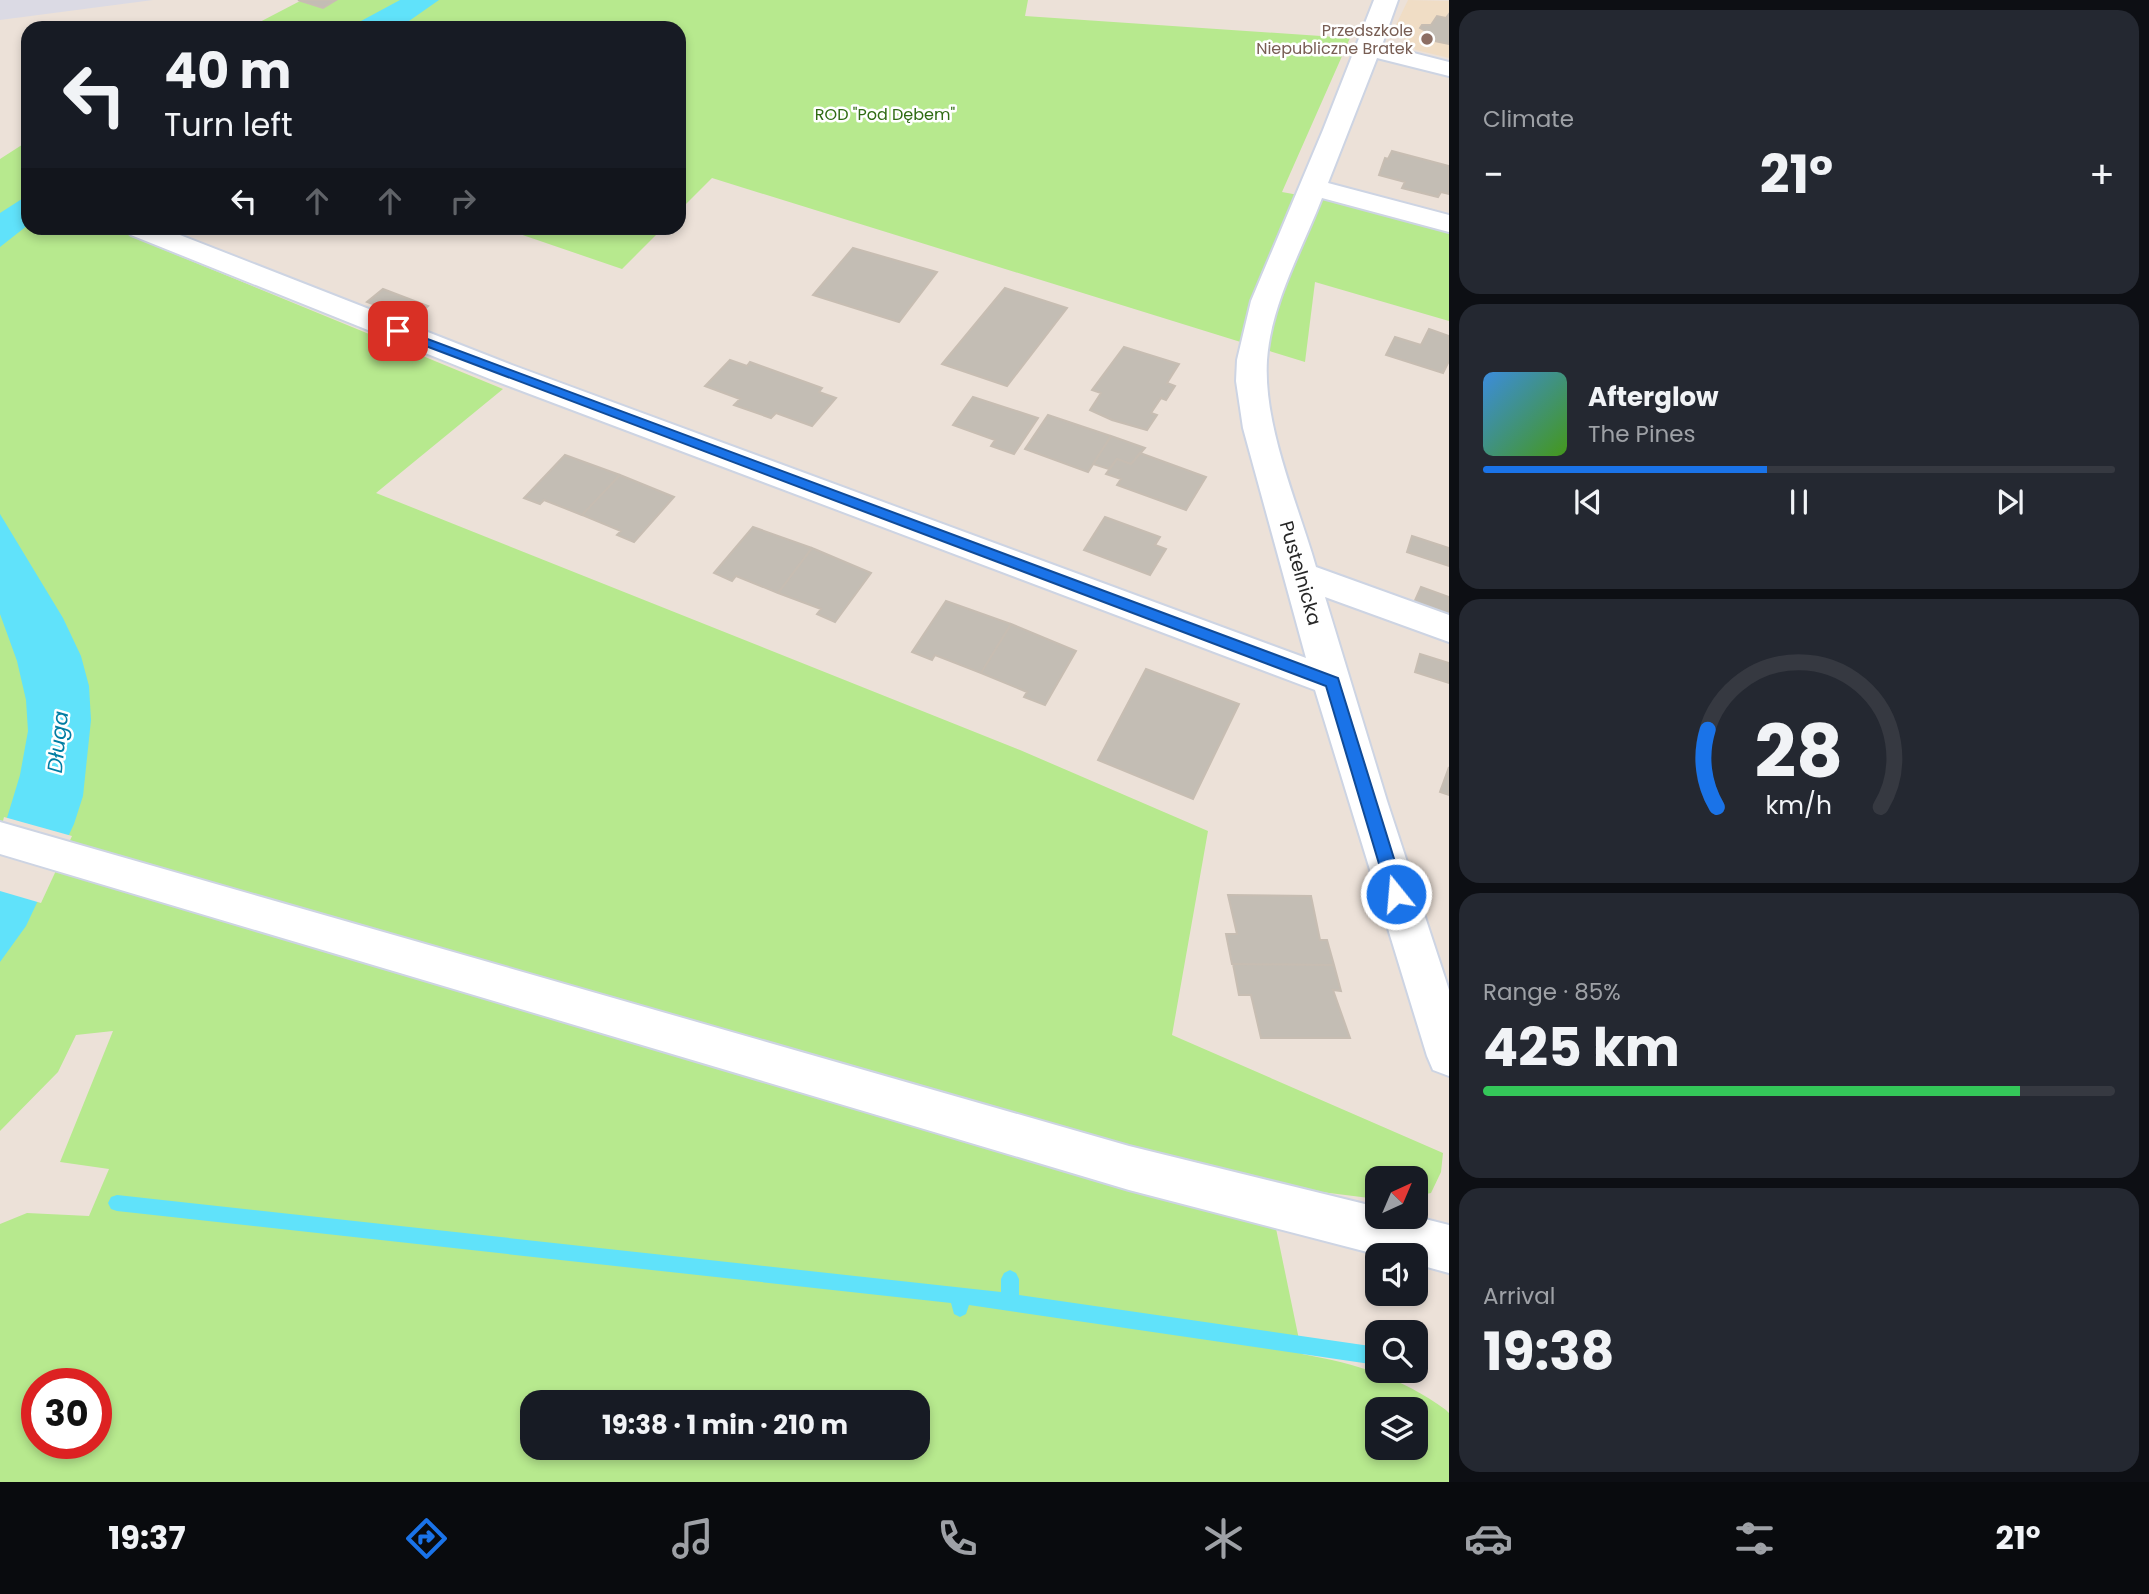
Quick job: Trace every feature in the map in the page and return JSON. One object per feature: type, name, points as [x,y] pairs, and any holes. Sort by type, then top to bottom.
[{"type":"street","name":"Pustelnicka","points":[[1386,0],[1352,93],[1263,307],[1252,359],[1255,404],[1301,576],[1412,947],[1449,1056]]},
{"type":"street","points":[[1369,49],[1449,69]]},
{"type":"street","points":[[1313,187],[1449,224]]},
{"type":"street","points":[[156,235],[501,372],[1332,682]]},
{"type":"street","points":[[1301,576],[1449,629]]},
{"type":"street","points":[[0,838],[1177,1181],[1449,1249]]},
{"type":"shaded area","points":[[0,0],[153,0],[0,20]]},
{"type":"shaded area","name":"Przedszkole Niepubliczne Bratek","points":[[1408,0],[1449,1],[1449,58],[1416,50],[1394,29]]},
{"type":"green space","name":"ROD \"Pod Dębem\"","points":[[302,0],[1028,0],[1025,16],[1350,38],[1282,192],[1342,203],[1449,233],[1449,321],[1315,282],[1305,362],[712,178],[686,204],[686,21],[262,21]]},
{"type":"green space","points":[[21,146],[21,235],[128,235],[503,389],[376,493],[1020,750],[1208,831],[1172,1035],[1443,1153],[1441,1172],[1431,1193],[1428,1194],[1428,1166],[1365,1166],[1365,1197],[1267,1185],[1302,1354],[1365,1369],[1365,1383],[1401,1383],[1426,1397],[1365,1397],[1365,1460],[1428,1460],[1428,1398],[1449,1413],[1449,1482],[0,1482],[0,1224],[27,1213],[89,1216],[109,1169],[60,1162],[113,1031],[76,1035],[58,1072],[0,1131],[0,159]]},
{"type":"green space","points":[[522,235],[656,235],[622,269]]},
{"type":"water","points":[[400,0],[439,0],[409,21],[361,21]]},
{"type":"water","points":[[21,200],[21,230],[0,247],[0,213]]},
{"type":"water","name":"Długa","points":[[0,514],[63,618],[81,656],[89,686],[91,720],[83,796],[74,824],[26,926],[0,962],[0,841],[20,775],[28,731],[26,700],[17,661],[0,614]]},
{"type":"pier","points":[[4,817],[72,836],[41,903],[0,891],[0,833]]},
{"type":"building","points":[[298,0],[336,0],[323,8]]},
{"type":"building","points":[[1449,14],[1449,44],[1425,39],[1429,33],[1420,28],[1422,25],[1431,25],[1437,16],[1446,18]]},
{"type":"building","points":[[1392,151],[1449,166],[1449,194],[1441,192],[1438,197],[1402,188],[1405,182],[1379,175],[1385,158],[1388,159]]},
{"type":"building","points":[[853,248],[937,272],[899,322],[813,295]]},
{"type":"building","points":[[1005,288],[1067,308],[1007,386],[942,364]]},
{"type":"building","points":[[383,289],[428,306],[413,319],[367,302]]},
{"type":"building","points":[[1429,329],[1449,336],[1449,361],[1443,373],[1386,355],[1395,337],[1421,345]]},
{"type":"building","points":[[1124,347],[1179,364],[1167,383],[1175,386],[1166,400],[1161,398],[1151,413],[1157,415],[1147,430],[1112,420],[1090,410],[1101,393],[1092,390]]},
{"type":"building","points":[[730,360],[747,366],[750,362],[822,388],[819,392],[836,398],[812,426],[776,413],[771,418],[734,405],[740,399],[705,386]]},
{"type":"building","points":[[973,397],[1038,418],[1014,454],[991,446],[995,440],[953,425]]},
{"type":"building","points":[[1048,415],[1111,436],[1088,472],[1025,449]]},
{"type":"building","points":[[1111,436],[1145,448],[1131,464],[1117,459],[1109,469],[1093,464]]},
{"type":"building","points":[[1140,453],[1206,477],[1186,510],[1117,485],[1121,479],[1106,474],[1117,459],[1131,464]]},
{"type":"building","points":[[565,455],[620,475],[582,515],[544,500],[540,504],[524,498]]},
{"type":"building","points":[[620,475],[674,497],[634,542],[617,535],[621,531],[582,515]]},
{"type":"building","points":[[1105,517],[1160,537],[1155,545],[1166,549],[1150,575],[1084,550]]},
{"type":"building","points":[[753,527],[812,548],[778,593],[736,576],[732,581],[714,573]]},
{"type":"building","points":[[1412,536],[1449,548],[1449,566],[1407,552]]},
{"type":"building","points":[[812,548],[871,573],[835,622],[817,614],[821,609],[778,593]]},
{"type":"building","points":[[1421,587],[1449,597],[1449,618],[1413,605]]},
{"type":"building","points":[[946,601],[1011,624],[981,673],[935,655],[932,660],[912,652]]},
{"type":"building","points":[[1011,624],[1076,651],[1045,705],[1024,697],[1027,692],[981,673]]},
{"type":"building","points":[[1420,654],[1449,663],[1449,683],[1415,672]]},
{"type":"building","points":[[1146,669],[1239,704],[1193,799],[1098,760]]},
{"type":"building","points":[[1449,767],[1449,795],[1440,792]]},
{"type":"building","points":[[1228,895],[1311,896],[1320,940],[1327,940],[1334,965],[1232,964],[1226,934],[1237,934]]},
{"type":"building","points":[[1233,964],[1334,965],[1341,991],[1333,990],[1350,1038],[1261,1038],[1251,995],[1239,995]]},
{"type":"waterway","points":[[117,1203],[959,1295]]},
{"type":"waterway","points":[[1010,1279],[1010,1302]]},
{"type":"waterway","points":[[959,1295],[1365,1354]]},
{"type":"waterway","points":[[959,1295],[960,1308]]},
{"type":"place","name":"Przedszkole Niepubliczne Bratek","points":[[1427,39]]},
{"type":"route","points":[[398,331],[501,372],[1332,682],[1396,894]]}]
